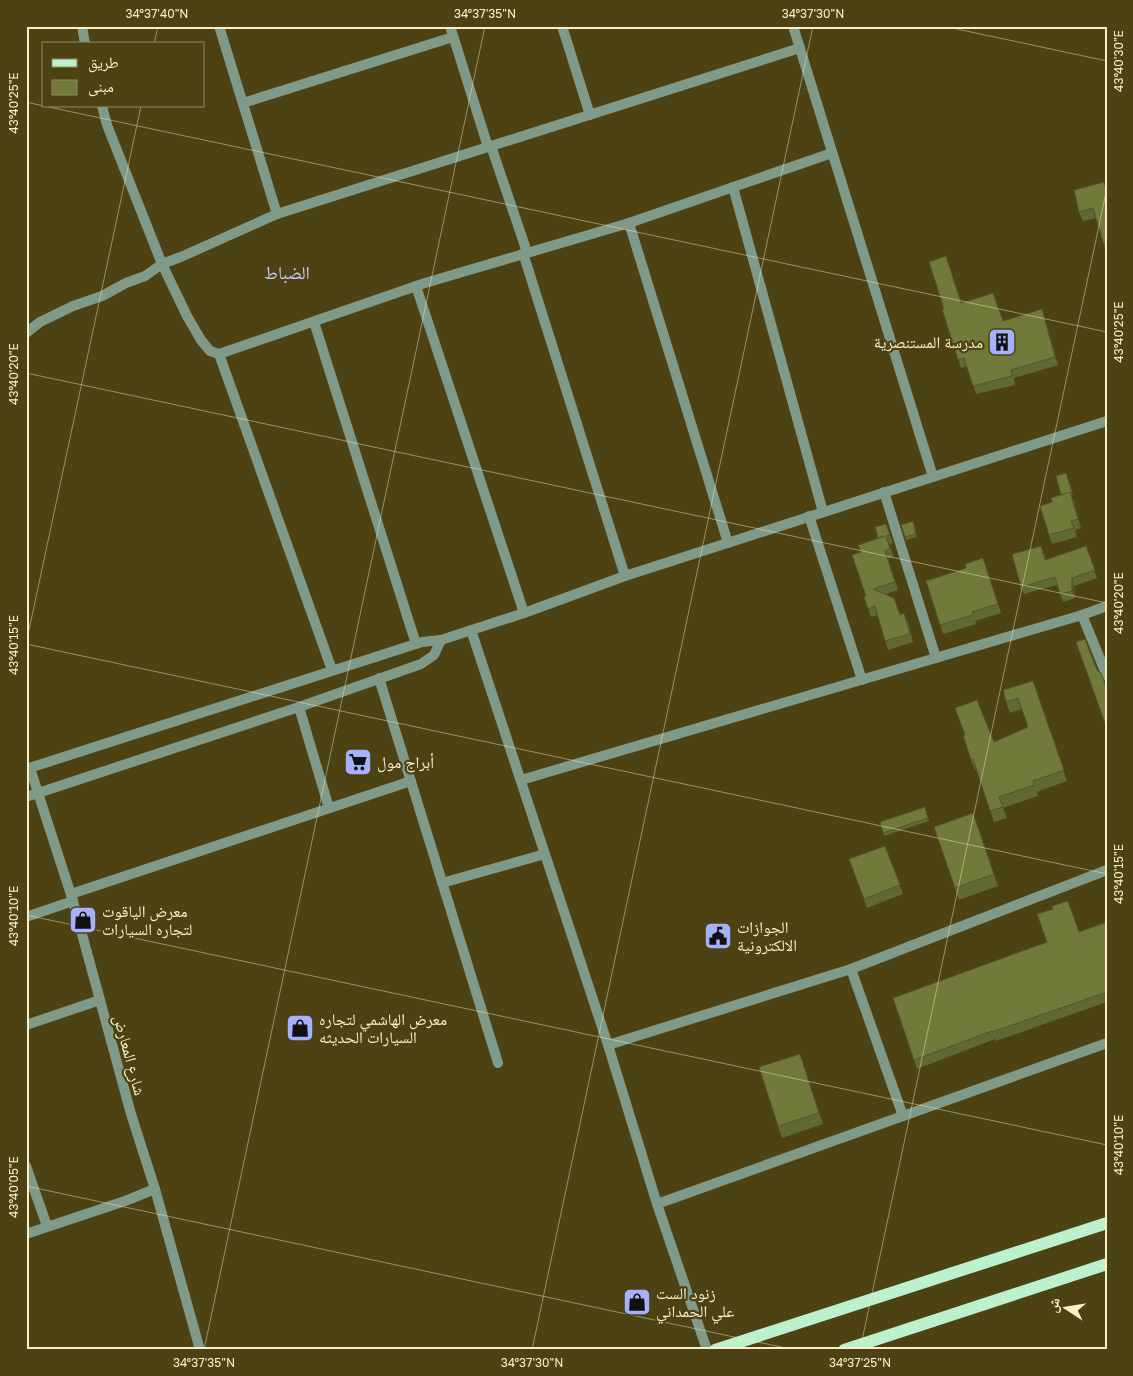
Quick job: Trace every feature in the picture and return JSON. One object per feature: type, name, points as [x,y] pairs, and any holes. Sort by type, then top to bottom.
[{"type":"main road","points":[[716,1350],[1107,1223]]},
{"type":"main road","points":[[844,1350],[1107,1264]]},
{"type":"street","points":[[82,26],[85,42]]},
{"type":"street","points":[[219,26],[277,214]]},
{"type":"street","points":[[562,26],[590,115]]},
{"type":"street","points":[[793,26],[934,476]]},
{"type":"street","points":[[243,103],[451,31],[525,253],[625,576]]},
{"type":"street","points":[[26,333],[40,322],[72,306],[102,296],[126,283],[146,276],[162,264],[277,214],[800,48]]},
{"type":"street","points":[[103,108],[107,125],[162,264],[201,340],[210,351],[219,354],[416,286],[629,223],[832,153]]},
{"type":"street","points":[[733,186],[823,512]]},
{"type":"street","points":[[629,223],[728,542]]},
{"type":"street","points":[[416,286],[524,613]]},
{"type":"street","points":[[314,322],[416,644]]},
{"type":"street","points":[[219,354],[332,670]]},
{"type":"street","points":[[28,768],[428,640],[440,640],[524,613],[625,576],[728,542],[1107,421]]},
{"type":"street","points":[[884,492],[936,658]]},
{"type":"street","points":[[809,516],[862,680]]},
{"type":"street","points":[[521,780],[1082,615],[1107,606]]},
{"type":"street","points":[[1082,615],[1107,676]]},
{"type":"street","points":[[471,630],[608,1045],[657,1204],[707,1350]]},
{"type":"street","points":[[26,797],[299,707],[421,664],[434,655],[440,640]]},
{"type":"street","points":[[379,678],[498,1064]]},
{"type":"street","points":[[299,707],[329,808]]},
{"type":"street","name":"شارع المعارض","points":[[28,768],[40,793],[72,897],[130,1114],[155,1189],[200,1350]]},
{"type":"street","points":[[26,917],[72,897],[411,781]]},
{"type":"street","points":[[442,883],[545,854]]},
{"type":"street","points":[[608,1045],[851,969],[1107,870]]},
{"type":"street","points":[[851,969],[903,1116]]},
{"type":"street","points":[[26,1025],[100,1000]]},
{"type":"street","points":[[657,1204],[1107,1044]]},
{"type":"street","points":[[26,1166],[47,1226]]},
{"type":"street","points":[[26,1234],[155,1189]]},
{"type":"building","points":[[1104,182],[1107,193],[1107,255],[1093,208],[1079,212],[1074,190]]},
{"type":"building","name":"مدرسة المستنصرية","points":[[946,256],[961,303],[993,293],[1003,321],[1042,309],[1055,357],[1011,370],[1012,376],[973,386],[964,358],[958,360],[929,262]]},
{"type":"building","points":[[1066,473],[1072,492],[1061,495],[1056,476]]},
{"type":"building","points":[[1070,492],[1078,519],[1071,521],[1074,528],[1049,535],[1040,506],[1052,502],[1051,498]]},
{"type":"building","points":[[913,521],[916,534],[905,537],[901,525]]},
{"type":"building","points":[[886,524],[890,535],[886,536],[890,548],[885,551],[895,582],[873,589],[894,598],[900,615],[904,613],[910,634],[885,641],[875,606],[868,609],[864,597],[866,596],[852,555],[861,552],[858,545],[885,536],[878,538],[875,527]]},
{"type":"building","points":[[1041,546],[1045,560],[1086,546],[1095,570],[1072,578],[1072,591],[1060,594],[1055,577],[1021,587],[1012,554]]},
{"type":"building","points":[[983,558],[998,604],[972,612],[973,615],[940,625],[926,581],[966,568],[965,564]]},
{"type":"building","points":[[1085,639],[1097,670],[1101,673],[1107,689],[1107,729],[1076,642]]},
{"type":"building","points":[[1033,681],[1064,770],[1033,781],[1034,785],[999,797],[1003,807],[990,811],[973,759],[971,760],[963,735],[965,735],[955,708],[977,700],[994,742],[1028,727],[1018,698],[1006,702],[1003,690]]},
{"type":"building","points":[[925,807],[928,818],[883,833],[880,822]]},
{"type":"building","points":[[973,813],[994,874],[955,888],[934,827]]},
{"type":"building","points":[[885,846],[900,885],[864,899],[849,859]]},
{"type":"building","points":[[1068,901],[1079,932],[1107,922],[1107,992],[914,1060],[893,998],[1047,942],[1037,914],[1053,909],[1052,906]]},
{"type":"building","points":[[800,1054],[819,1113],[778,1126],[759,1067]]},
{"type":"place","name":"مدرسة المستنصرية","points":[[1002,342]]},
{"type":"place","name":"أبراج مول","points":[[358,762]]},
{"type":"place","name":"معرض الياقوت لتجاره السيارات","points":[[83,920]]},
{"type":"place","name":"الجوازات الالكترونية","points":[[718,936]]},
{"type":"place","name":"معرض الهاشمي لتجاره السيارات الحديثه","points":[[300,1028]]},
{"type":"place","name":"زنود الست علي الحمداني","points":[[637,1302]]},
{"type":"district","name":"الضباط","points":[[287,272]]}]
